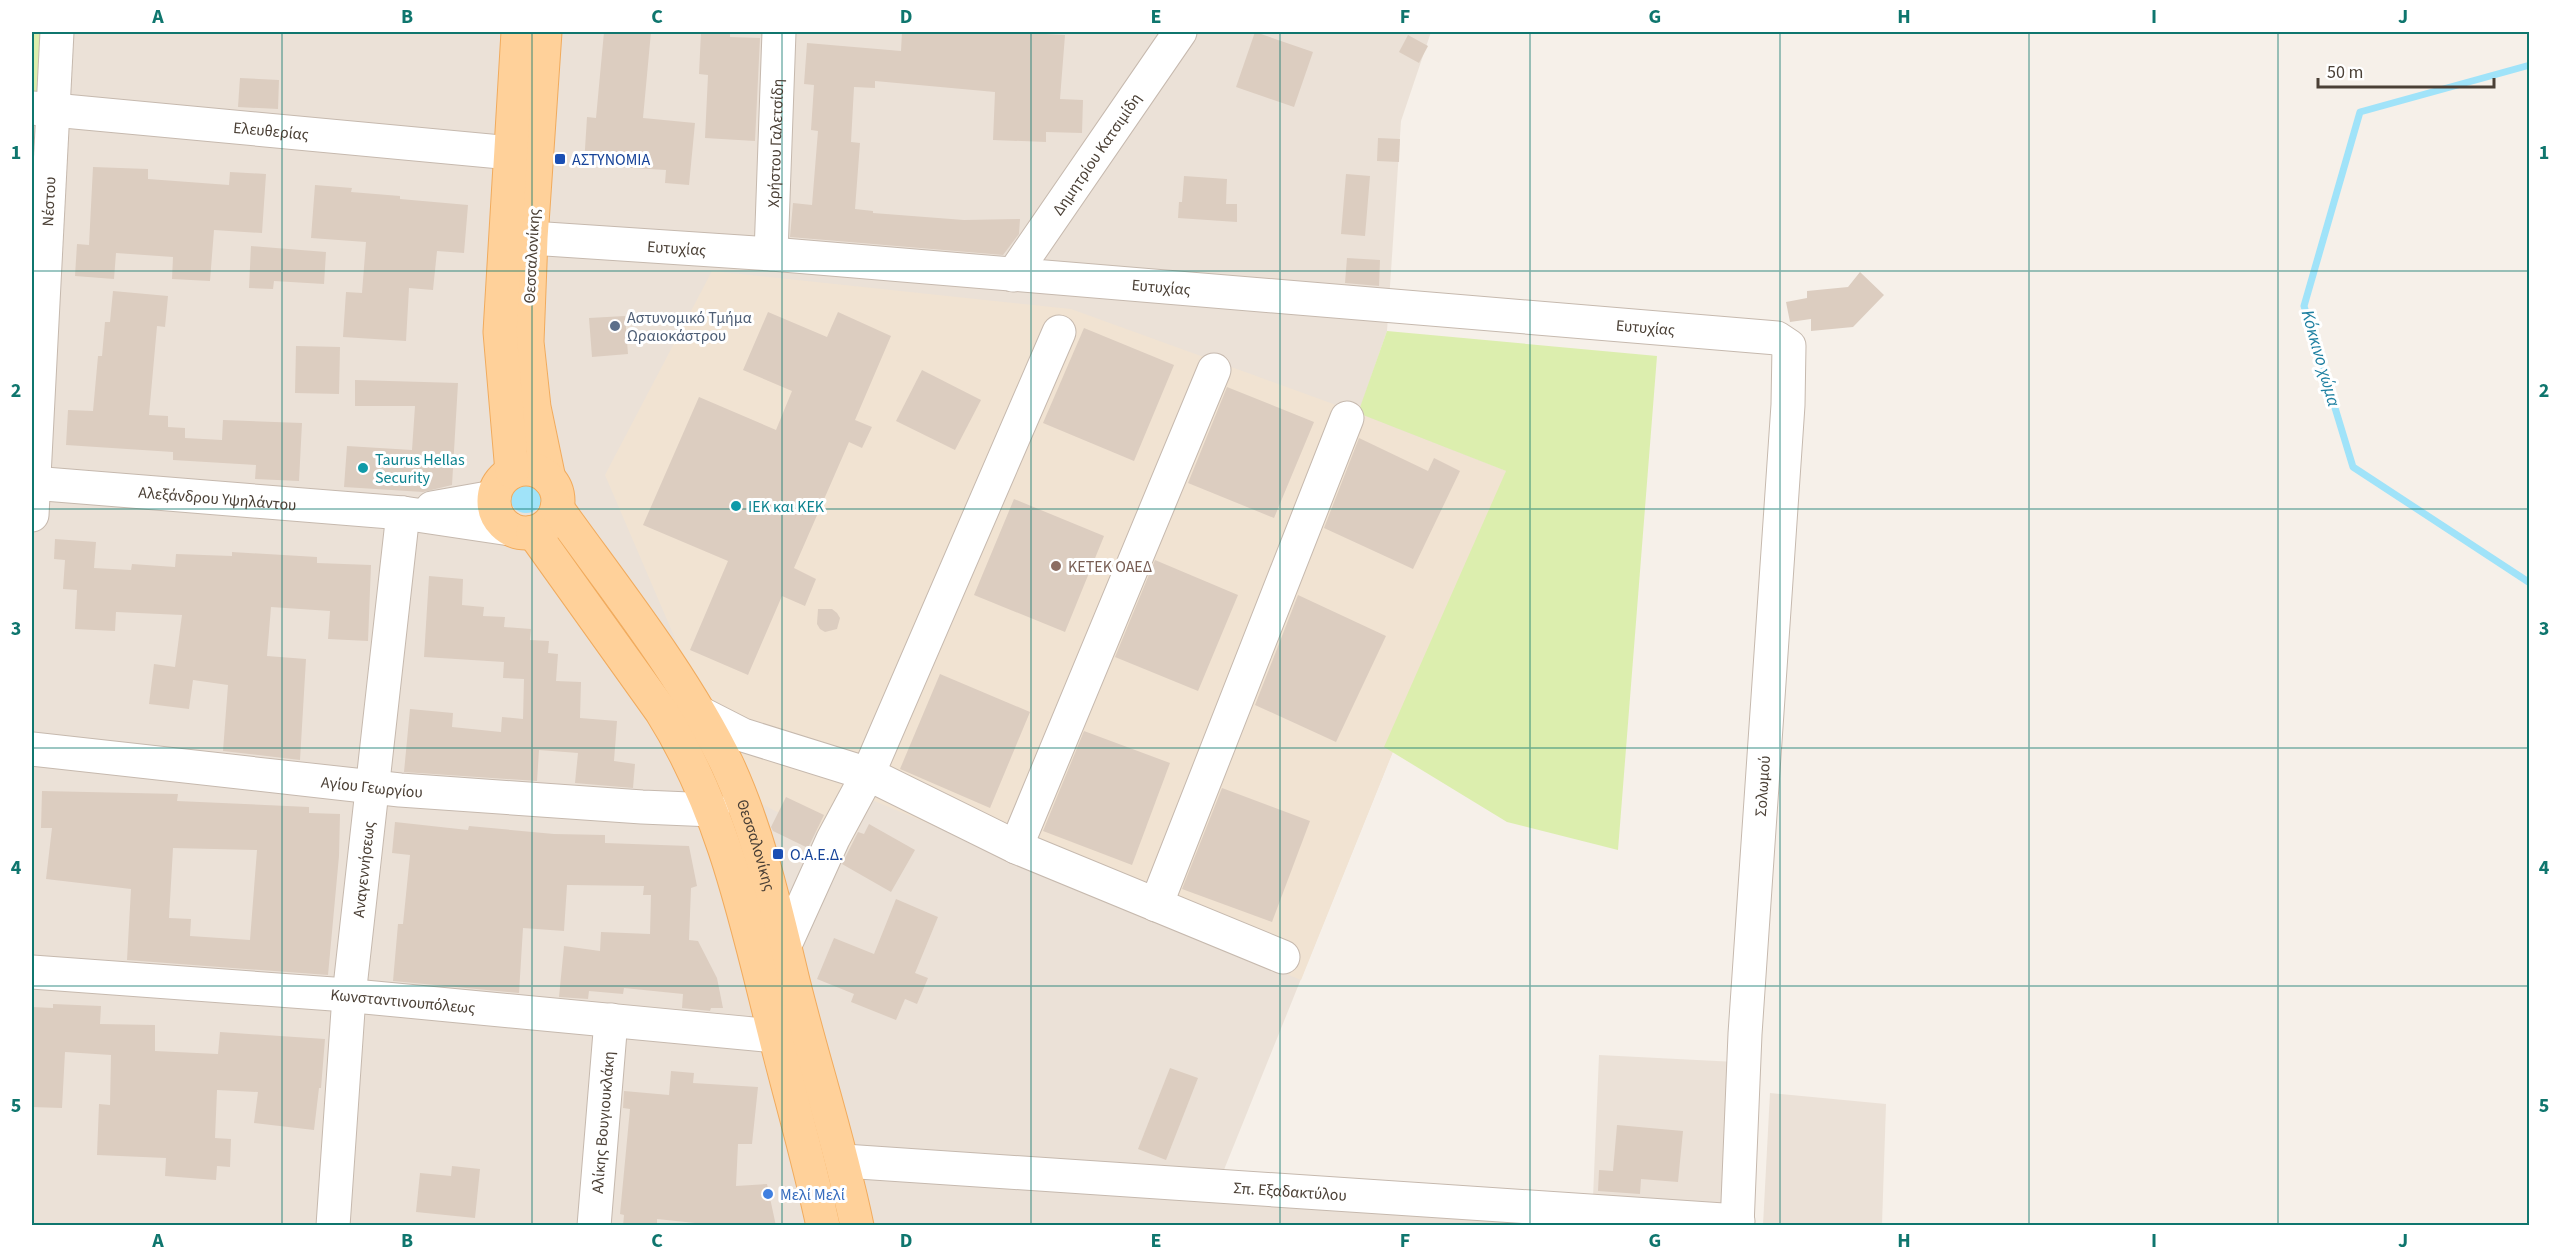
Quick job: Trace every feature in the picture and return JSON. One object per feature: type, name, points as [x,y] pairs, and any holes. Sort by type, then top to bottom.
[{"type":"main road","name":"Θεσσαλονίκης","points":[[503,484],[500,332],[518,32]]},
{"type":"main road","name":"Θεσσαλονίκης","points":[[544,32],[527,322],[534,407],[553,494],[698,712],[727,765],[743,803],[785,945],[844,1161],[857,1226]]},
{"type":"main road","points":[[532,470],[553,494],[548,524],[522,531],[497,516],[503,484],[532,470]]},
{"type":"main road","name":"Θεσσαλονίκης","points":[[522,531],[662,711],[685,750],[713,810],[741,896],[775,1036],[808,1157],[823,1226]]},
{"type":"street","name":"Νέστου","points":[[32,516],[42,109],[57,32]]},
{"type":"street","name":"Χρήστου Γαλετσίδη","points":[[771,254],[779,32]]},
{"type":"street","name":"Δημητρίου Κατσιμίδη","points":[[1013,275],[1164,40]]},
{"type":"street","name":"Ελευθερίας","points":[[42,109],[512,153]]},
{"type":"street","name":"Ευτυχίας","points":[[531,238],[771,254],[1777,338],[1789,346]]},
{"type":"street","points":[[785,945],[833,839],[868,774],[1059,332]]},
{"type":"street","name":"Σολωμού","points":[[1737,1223],[1745,1034],[1788,405],[1789,346]]},
{"type":"street","points":[[1016,847],[1214,370]]},
{"type":"street","points":[[1156,905],[1347,418]]},
{"type":"street","name":"Αλεξάνδρου Υψηλάντου","points":[[33,483],[404,513]]},
{"type":"street","points":[[404,513],[503,484]]},
{"type":"street","points":[[404,513],[522,531]]},
{"type":"street","name":"Αναγεννήσεως","points":[[333,1226],[349,996],[404,513]]},
{"type":"street","points":[[698,712],[743,735],[868,774],[1016,847],[1283,957]]},
{"type":"street","name":"Αγίου Γεωργίου","points":[[32,749],[372,787],[713,810]]},
{"type":"street","name":"Κωνσταντινουπόλεως","points":[[32,972],[349,996],[775,1036]]},
{"type":"street","name":"Αλίκης Βουγιουκλάκη","points":[[594,1226],[611,1020]]},
{"type":"street","name":"Σπ. Εξαδακτύλου","points":[[844,1161],[1421,1213],[1737,1223]]},
{"type":"shaded area","points":[[32,32],[1431,32],[1401,121],[1387,331],[1359,412],[1506,471],[1213,1197],[1592,1222],[1599,1055],[1736,1062],[1725,1225],[32,1225]]},
{"type":"shaded area","name":"ΚΕΤΕΚ ΟΑΕΔ","points":[[712,271],[1071,309],[1358,413],[1506,471],[1301,980],[872,800],[849,849],[760,803],[683,657],[605,475]]},
{"type":"shaded area","points":[[1770,1093],[1886,1104],[1882,1225],[1763,1225]]},
{"type":"green space","points":[[32,32],[43,32],[39,98],[32,97]]},
{"type":"green space","points":[[1387,331],[1657,356],[1618,850],[1507,822],[1384,747],[1506,471],[1358,413]]},
{"type":"water","points":[[526,479],[538,484],[543,496],[538,508],[526,513],[514,508],[509,496],[514,484]]},
{"type":"building","points":[[604,32],[651,32],[643,118],[695,123],[689,185],[665,183],[666,170],[584,165],[587,117],[596,118]]},
{"type":"building","points":[[701,32],[730,32],[730,37],[760,38],[755,141],[705,138],[708,75],[699,74]]},
{"type":"building","points":[[902,32],[1009,32],[1065,35],[1060,99],[1083,100],[1082,133],[1046,132],[1046,142],[993,140],[995,92],[875,81],[875,88],[854,87],[851,142],[860,143],[855,209],[873,211],[873,213],[964,220],[1020,219],[1019,234],[1003,255],[790,237],[793,203],[812,205],[818,131],[811,130],[814,85],[804,84],[807,43],[901,51]]},
{"type":"building","points":[[1255,32],[1313,52],[1294,107],[1236,87]]},
{"type":"building","points":[[1408,35],[1428,46],[1419,63],[1399,52]]},
{"type":"building","points":[[240,78],[279,80],[278,109],[238,107]]},
{"type":"building","points":[[1378,138],[1400,139],[1399,162],[1377,161]]},
{"type":"building","points":[[93,167],[148,169],[148,179],[229,185],[230,172],[266,174],[262,233],[214,230],[210,281],[172,279],[173,257],[116,253],[114,279],[75,276],[77,244],[89,245]]},
{"type":"building","points":[[1346,174],[1370,176],[1365,236],[1341,234]]},
{"type":"building","points":[[1184,176],[1227,179],[1226,204],[1237,204],[1237,222],[1178,218]]},
{"type":"building","points":[[315,185],[352,188],[351,192],[400,196],[400,199],[468,205],[464,253],[437,251],[433,290],[409,288],[406,341],[343,337],[346,292],[362,293],[366,242],[311,238]]},
{"type":"building","points":[[251,246],[326,252],[324,284],[274,281],[273,289],[249,288]]},
{"type":"building","points":[[1347,258],[1380,260],[1379,286],[1345,283]]},
{"type":"building","points":[[1860,272],[1884,295],[1853,327],[1811,331],[1811,319],[1790,322],[1786,302],[1807,298],[1807,291],[1848,287]]},
{"type":"building","points":[[113,291],[168,296],[165,327],[157,326],[149,415],[168,416],[168,427],[185,428],[185,438],[222,440],[223,420],[302,423],[299,481],[255,479],[256,465],[173,460],[173,452],[66,445],[68,410],[93,411],[98,356],[102,356],[105,322],[110,322]]},
{"type":"building","name":"ΙΕΚ και ΚΕΚ","points":[[768,312],[827,337],[838,312],[891,336],[855,420],[872,427],[862,448],[849,442],[794,568],[816,579],[805,606],[782,596],[748,675],[690,650],[728,561],[643,525],[699,397],[776,430],[792,391],[743,370]]},
{"type":"building","points":[[625,316],[628,354],[592,357],[589,318]]},
{"type":"building","points":[[1084,328],[1174,365],[1134,461],[1043,423]]},
{"type":"building","points":[[296,346],[340,347],[339,394],[295,393]]},
{"type":"building","points":[[922,370],[981,400],[955,450],[896,421]]},
{"type":"building","points":[[355,380],[458,383],[452,485],[423,492],[344,487],[347,446],[412,450],[415,406],[355,406]]},
{"type":"building","points":[[1227,387],[1314,422],[1274,518],[1188,483]]},
{"type":"building","points":[[1359,438],[1428,471],[1434,458],[1460,471],[1413,569],[1324,528]]},
{"type":"building","points":[[1014,499],[1104,536],[1065,632],[974,595]]},
{"type":"building","points":[[55,539],[96,542],[94,568],[131,570],[132,564],[175,567],[176,554],[232,556],[232,552],[317,557],[317,563],[371,565],[368,641],[328,639],[330,611],[271,607],[267,656],[306,659],[300,760],[223,751],[228,685],[193,680],[189,709],[149,704],[154,664],[175,667],[182,615],[116,612],[115,631],[75,629],[77,590],[63,589],[65,560],[54,559]]},
{"type":"building","points":[[1155,560],[1238,595],[1198,691],[1115,657]]},
{"type":"building","points":[[429,576],[463,579],[462,605],[484,607],[483,616],[505,617],[504,627],[531,629],[530,640],[549,641],[548,653],[558,654],[556,681],[581,682],[580,718],[617,721],[614,761],[635,764],[633,788],[575,783],[578,753],[539,750],[537,781],[404,772],[410,709],[453,713],[452,727],[501,732],[502,717],[523,719],[524,679],[503,678],[504,662],[424,657]]},
{"type":"building","points":[[1298,595],[1386,636],[1336,742],[1255,705]]},
{"type":"building","points":[[818,609],[832,609],[837,613],[840,618],[837,629],[825,632],[820,629],[817,624]]},
{"type":"building","points":[[940,674],[1030,712],[990,808],[900,769]]},
{"type":"building","points":[[1084,731],[1170,763],[1132,865],[1043,831]]},
{"type":"building","points":[[1222,788],[1310,821],[1272,922],[1182,889]]},
{"type":"building","points":[[42,791],[178,794],[177,801],[309,807],[309,813],[340,814],[339,856],[328,975],[127,960],[131,889],[46,879],[52,828],[41,828]],"holes":[[[173,848],[257,850],[250,940],[190,936],[191,919],[169,918]]]},
{"type":"building","points":[[786,797],[824,815],[808,848],[773,831],[771,827]]},
{"type":"building","points":[[395,822],[468,830],[469,826],[554,834],[605,835],[605,843],[689,846],[697,886],[691,888],[689,940],[698,941],[717,978],[723,1008],[711,1008],[710,1011],[682,1008],[683,994],[624,988],[623,994],[589,991],[588,999],[559,997],[564,946],[600,951],[601,932],[650,934],[651,895],[643,895],[644,886],[567,885],[564,931],[523,928],[519,993],[393,981],[398,924],[403,924],[410,855],[392,853]]},
{"type":"building","points":[[869,824],[915,850],[891,892],[842,864],[858,832],[864,834]]},
{"type":"building","points":[[896,899],[938,917],[915,973],[928,978],[917,1004],[905,999],[896,1020],[851,1002],[854,994],[817,979],[834,938],[874,954]]},
{"type":"building","points":[[53,1004],[101,1006],[100,1024],[155,1025],[155,1051],[218,1054],[220,1032],[325,1039],[321,1088],[319,1088],[314,1130],[254,1123],[258,1092],[217,1090],[215,1138],[231,1139],[230,1167],[217,1166],[216,1180],[165,1176],[166,1158],[97,1155],[99,1104],[110,1105],[111,1055],[65,1052],[62,1108],[32,1107],[32,1007],[53,1008]]},
{"type":"building","points":[[1170,1068],[1198,1078],[1166,1160],[1138,1149]]},
{"type":"building","points":[[671,1071],[694,1073],[693,1083],[758,1087],[752,1144],[738,1144],[736,1186],[767,1184],[776,1226],[695,1226],[695,1223],[657,1219],[657,1226],[623,1226],[624,1215],[620,1214],[630,1109],[623,1108],[624,1091],[669,1095]]},
{"type":"building","points":[[1617,1125],[1683,1131],[1678,1182],[1641,1179],[1640,1194],[1598,1191],[1599,1170],[1613,1171]]},
{"type":"building","points":[[452,1166],[480,1169],[475,1218],[416,1212],[420,1173],[451,1176]]},
{"type":"waterway","name":"Κόκκινο χώμα","points":[[2530,65],[2360,112],[2304,306],[2353,467],[2530,583]]},
{"type":"place","name":"ΑΣΤΥΝΟΜΙΑ","points":[[560,159]]},
{"type":"place","name":"Αστυνομικό Τμήμα Ωραιοκάστρου","points":[[615,326]]},
{"type":"place","name":"Taurus Hellas Security","points":[[363,468]]},
{"type":"place","name":"ΙΕΚ και ΚΕΚ","points":[[736,506]]},
{"type":"place","name":"ΚΕΤΕΚ ΟΑΕΔ","points":[[1056,566]]},
{"type":"place","name":"Ο.Α.Ε.Δ.","points":[[778,854]]},
{"type":"place","name":"Μελί Μελί","points":[[768,1194]]}]
